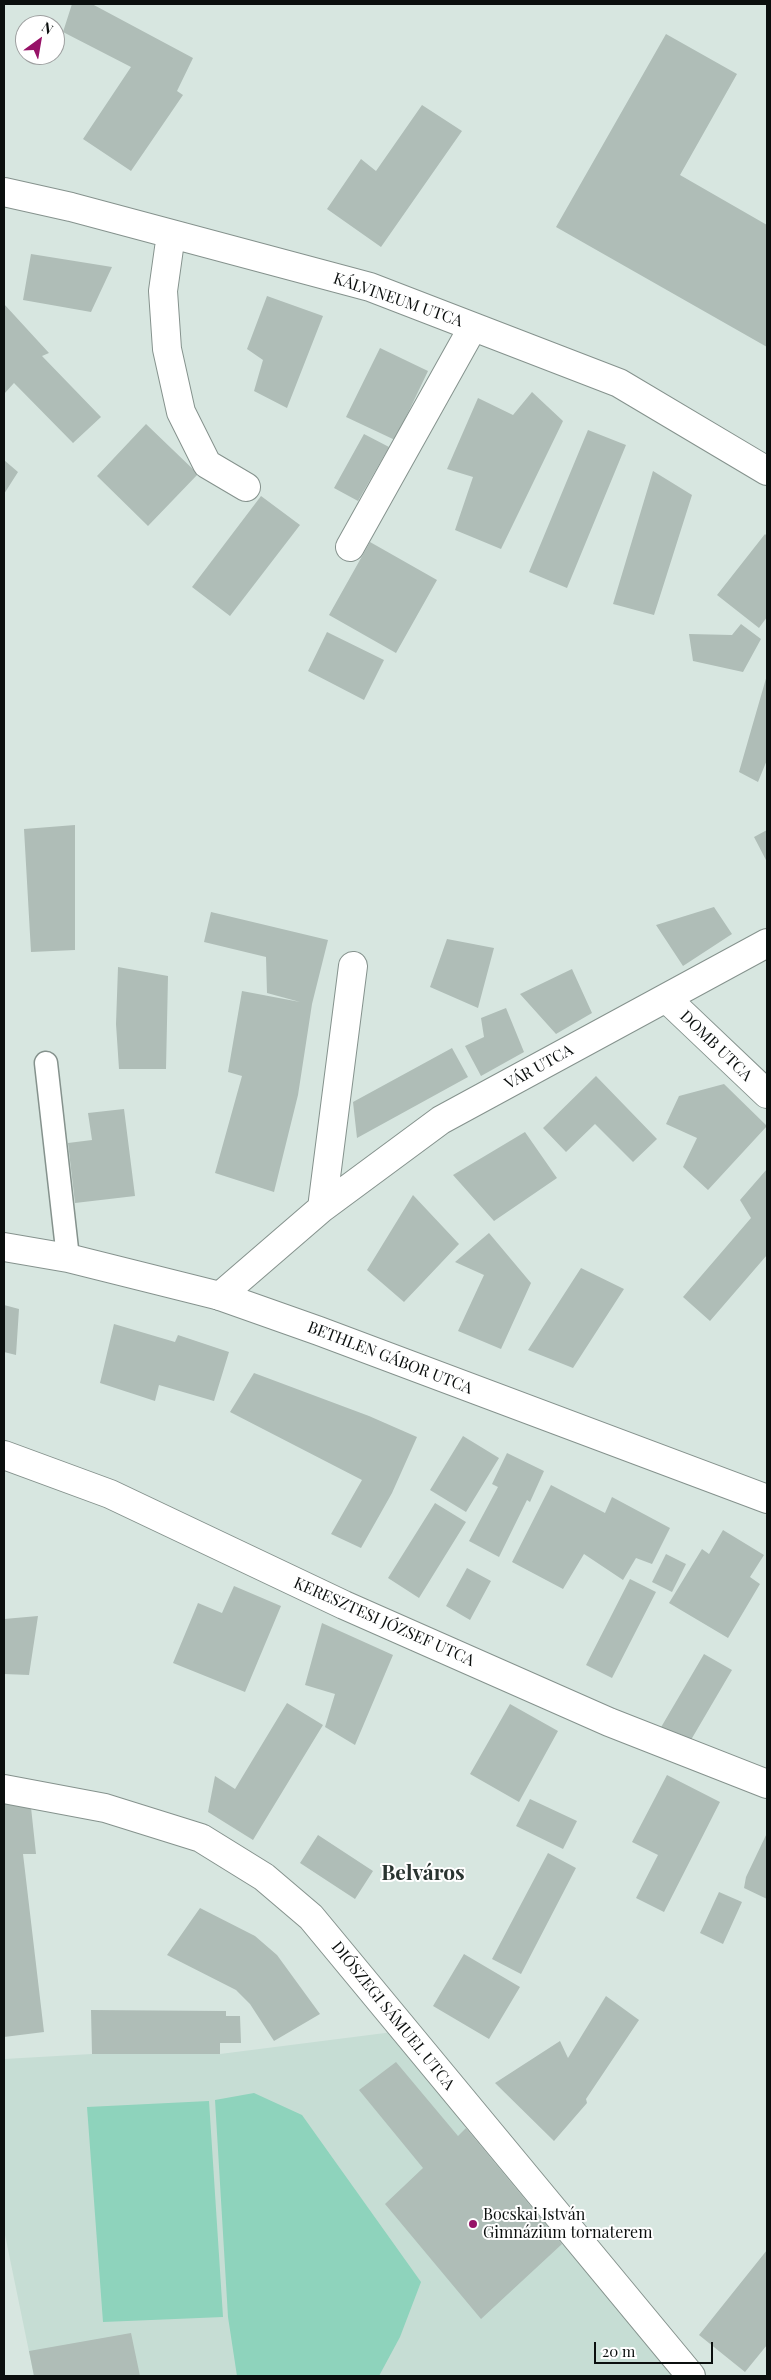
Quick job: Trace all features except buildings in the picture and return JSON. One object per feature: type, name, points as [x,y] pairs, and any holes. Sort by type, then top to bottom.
[{"type":"street","name":"KÁLVINEUM UTCA","points":[[4,192],[71,207],[370,288],[619,383],[767,471]]},
{"type":"street","points":[[171,234],[163,291],[167,349],[181,412],[207,464],[246,487]]},
{"type":"street","points":[[350,547],[473,327]]},
{"type":"street","name":"VÁR UTCA","points":[[220,1296],[322,1208],[441,1120],[767,943]]},
{"type":"street","points":[[322,1208],[353,966]]},
{"type":"street","name":"DOMB UTCA","points":[[666,998],[767,1094]]},
{"type":"street","name":"BETHLEN GÁBOR UTCA","points":[[4,1247],[68,1258],[220,1296],[319,1331],[767,1499]]},
{"type":"street","name":"KERESZTESI JÓZSEF UTCA","points":[[4,1455],[110,1494],[344,1604],[599,1718],[767,1784]]},
{"type":"street","name":"DIÓSZEGI SÁMUEL UTCA","points":[[4,1789],[104,1808],[201,1838],[264,1877],[311,1916],[690,2376]]},
{"type":"lane","points":[[46,1063],[68,1258]]},
{"type":"shaded area","points":[[393,2032],[466,2128],[562,2244],[678,2376],[34,2376],[4,2230],[4,2059],[92,2054],[220,2054]]},
{"type":"green space","points":[[254,2093],[302,2115],[421,2282],[400,2337],[379,2376],[237,2376],[228,2317],[215,2100]]},
{"type":"green space","points":[[209,2101],[223,2317],[103,2322],[87,2107]]},
{"type":"place","name":"Bocskai István Gimnázium tornaterem","points":[[473,2224]]},
{"type":"district","name":"Belváros","points":[[423,1873]]}]
